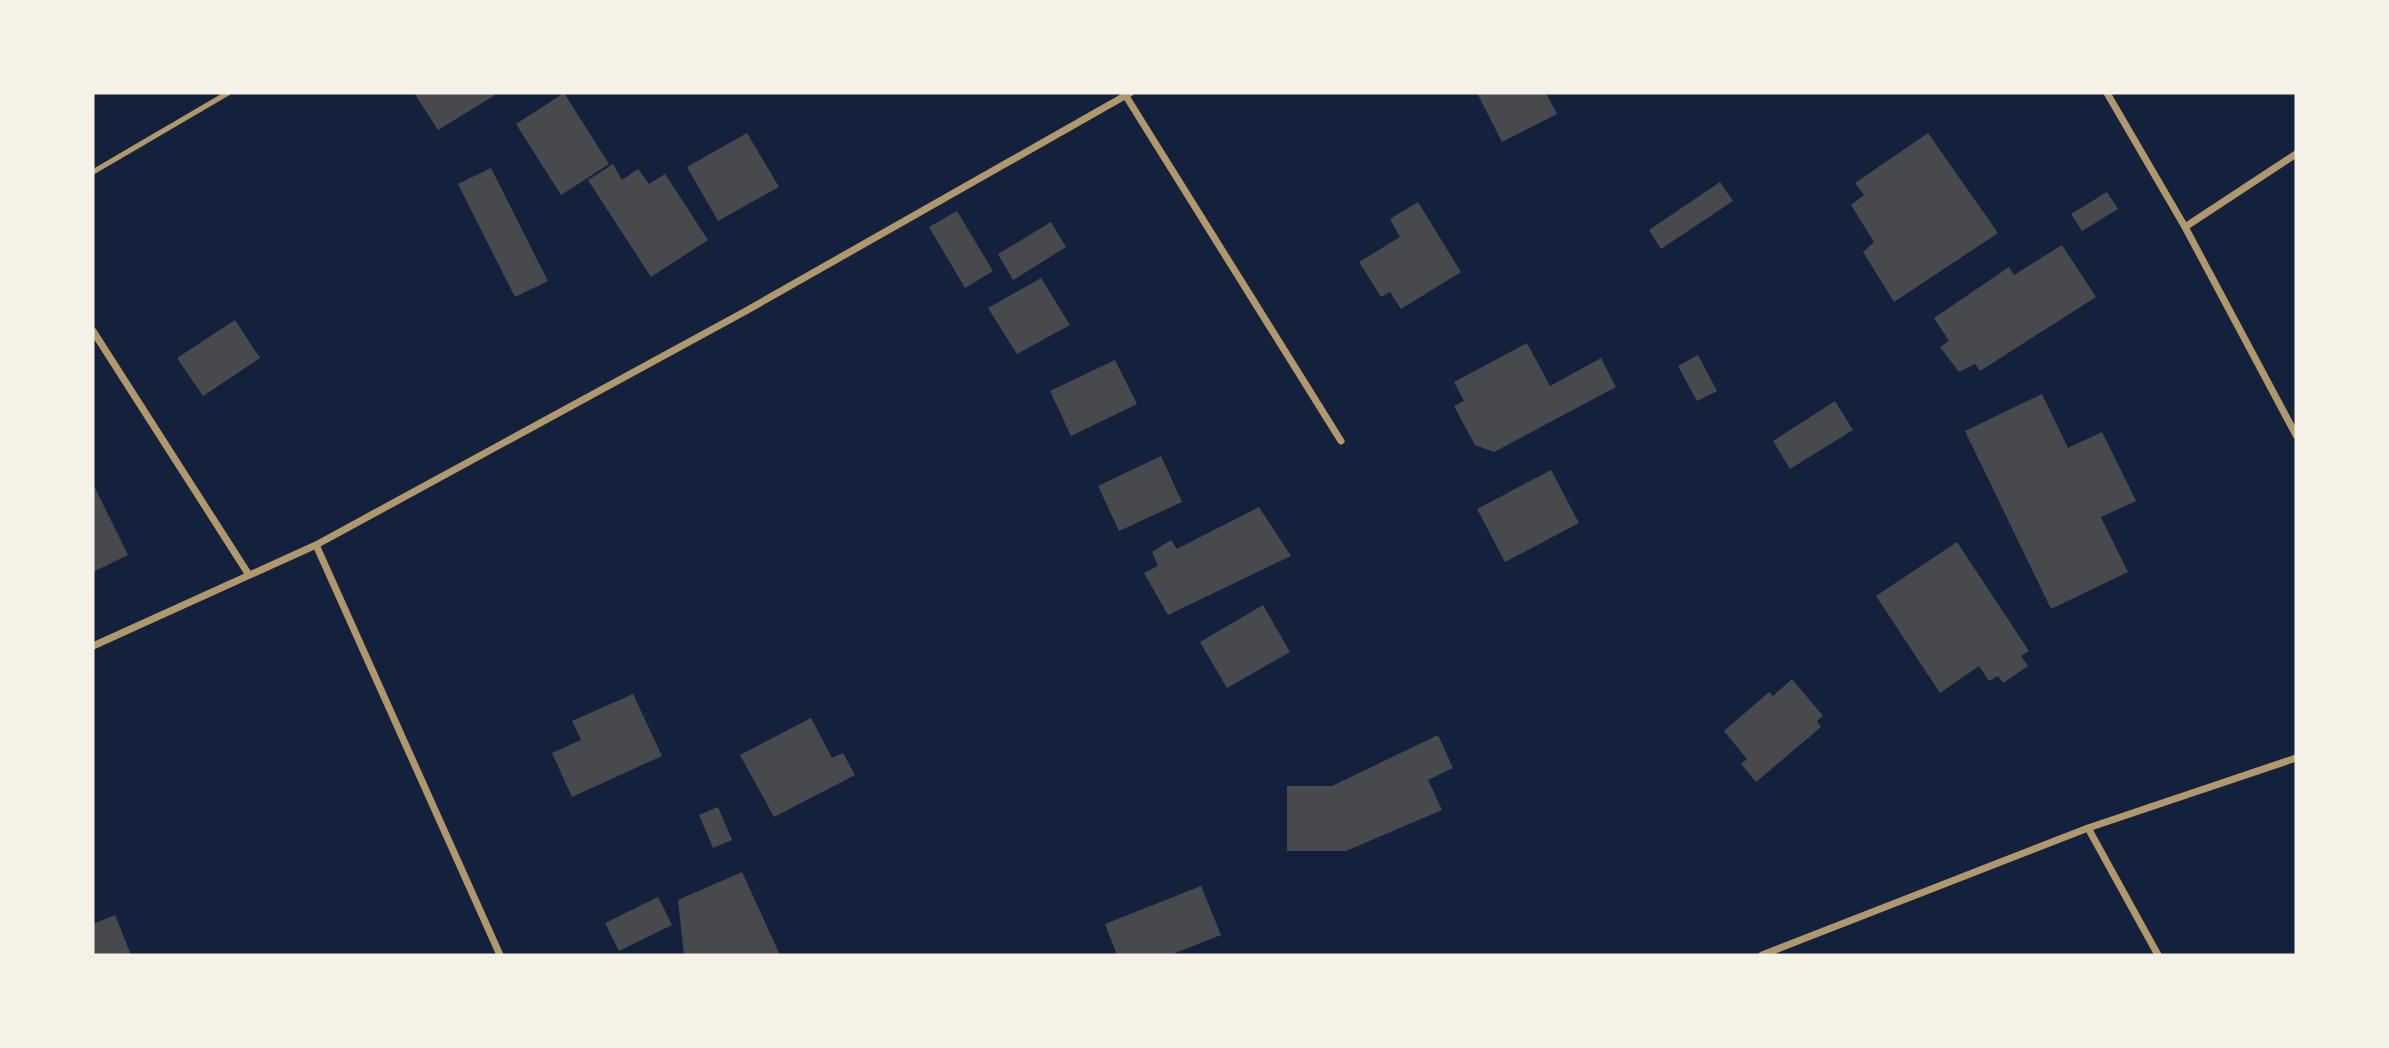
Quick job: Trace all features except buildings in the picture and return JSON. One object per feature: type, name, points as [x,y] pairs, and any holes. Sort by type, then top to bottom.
[{"type":"street","points":[[2107,93],[2185,227],[2296,435]]},
{"type":"street","points":[[93,646],[316,545],[744,312],[1126,94],[1341,441]]},
{"type":"street","points":[[2185,227],[2296,154]]},
{"type":"street","points":[[93,331],[249,575]]},
{"type":"street","points":[[316,545],[500,955]]},
{"type":"street","points":[[1762,955],[2088,828],[2296,758]]},
{"type":"street","points":[[2088,828],[2158,955]]},
{"type":"lane","points":[[93,172],[228,93]]}]
